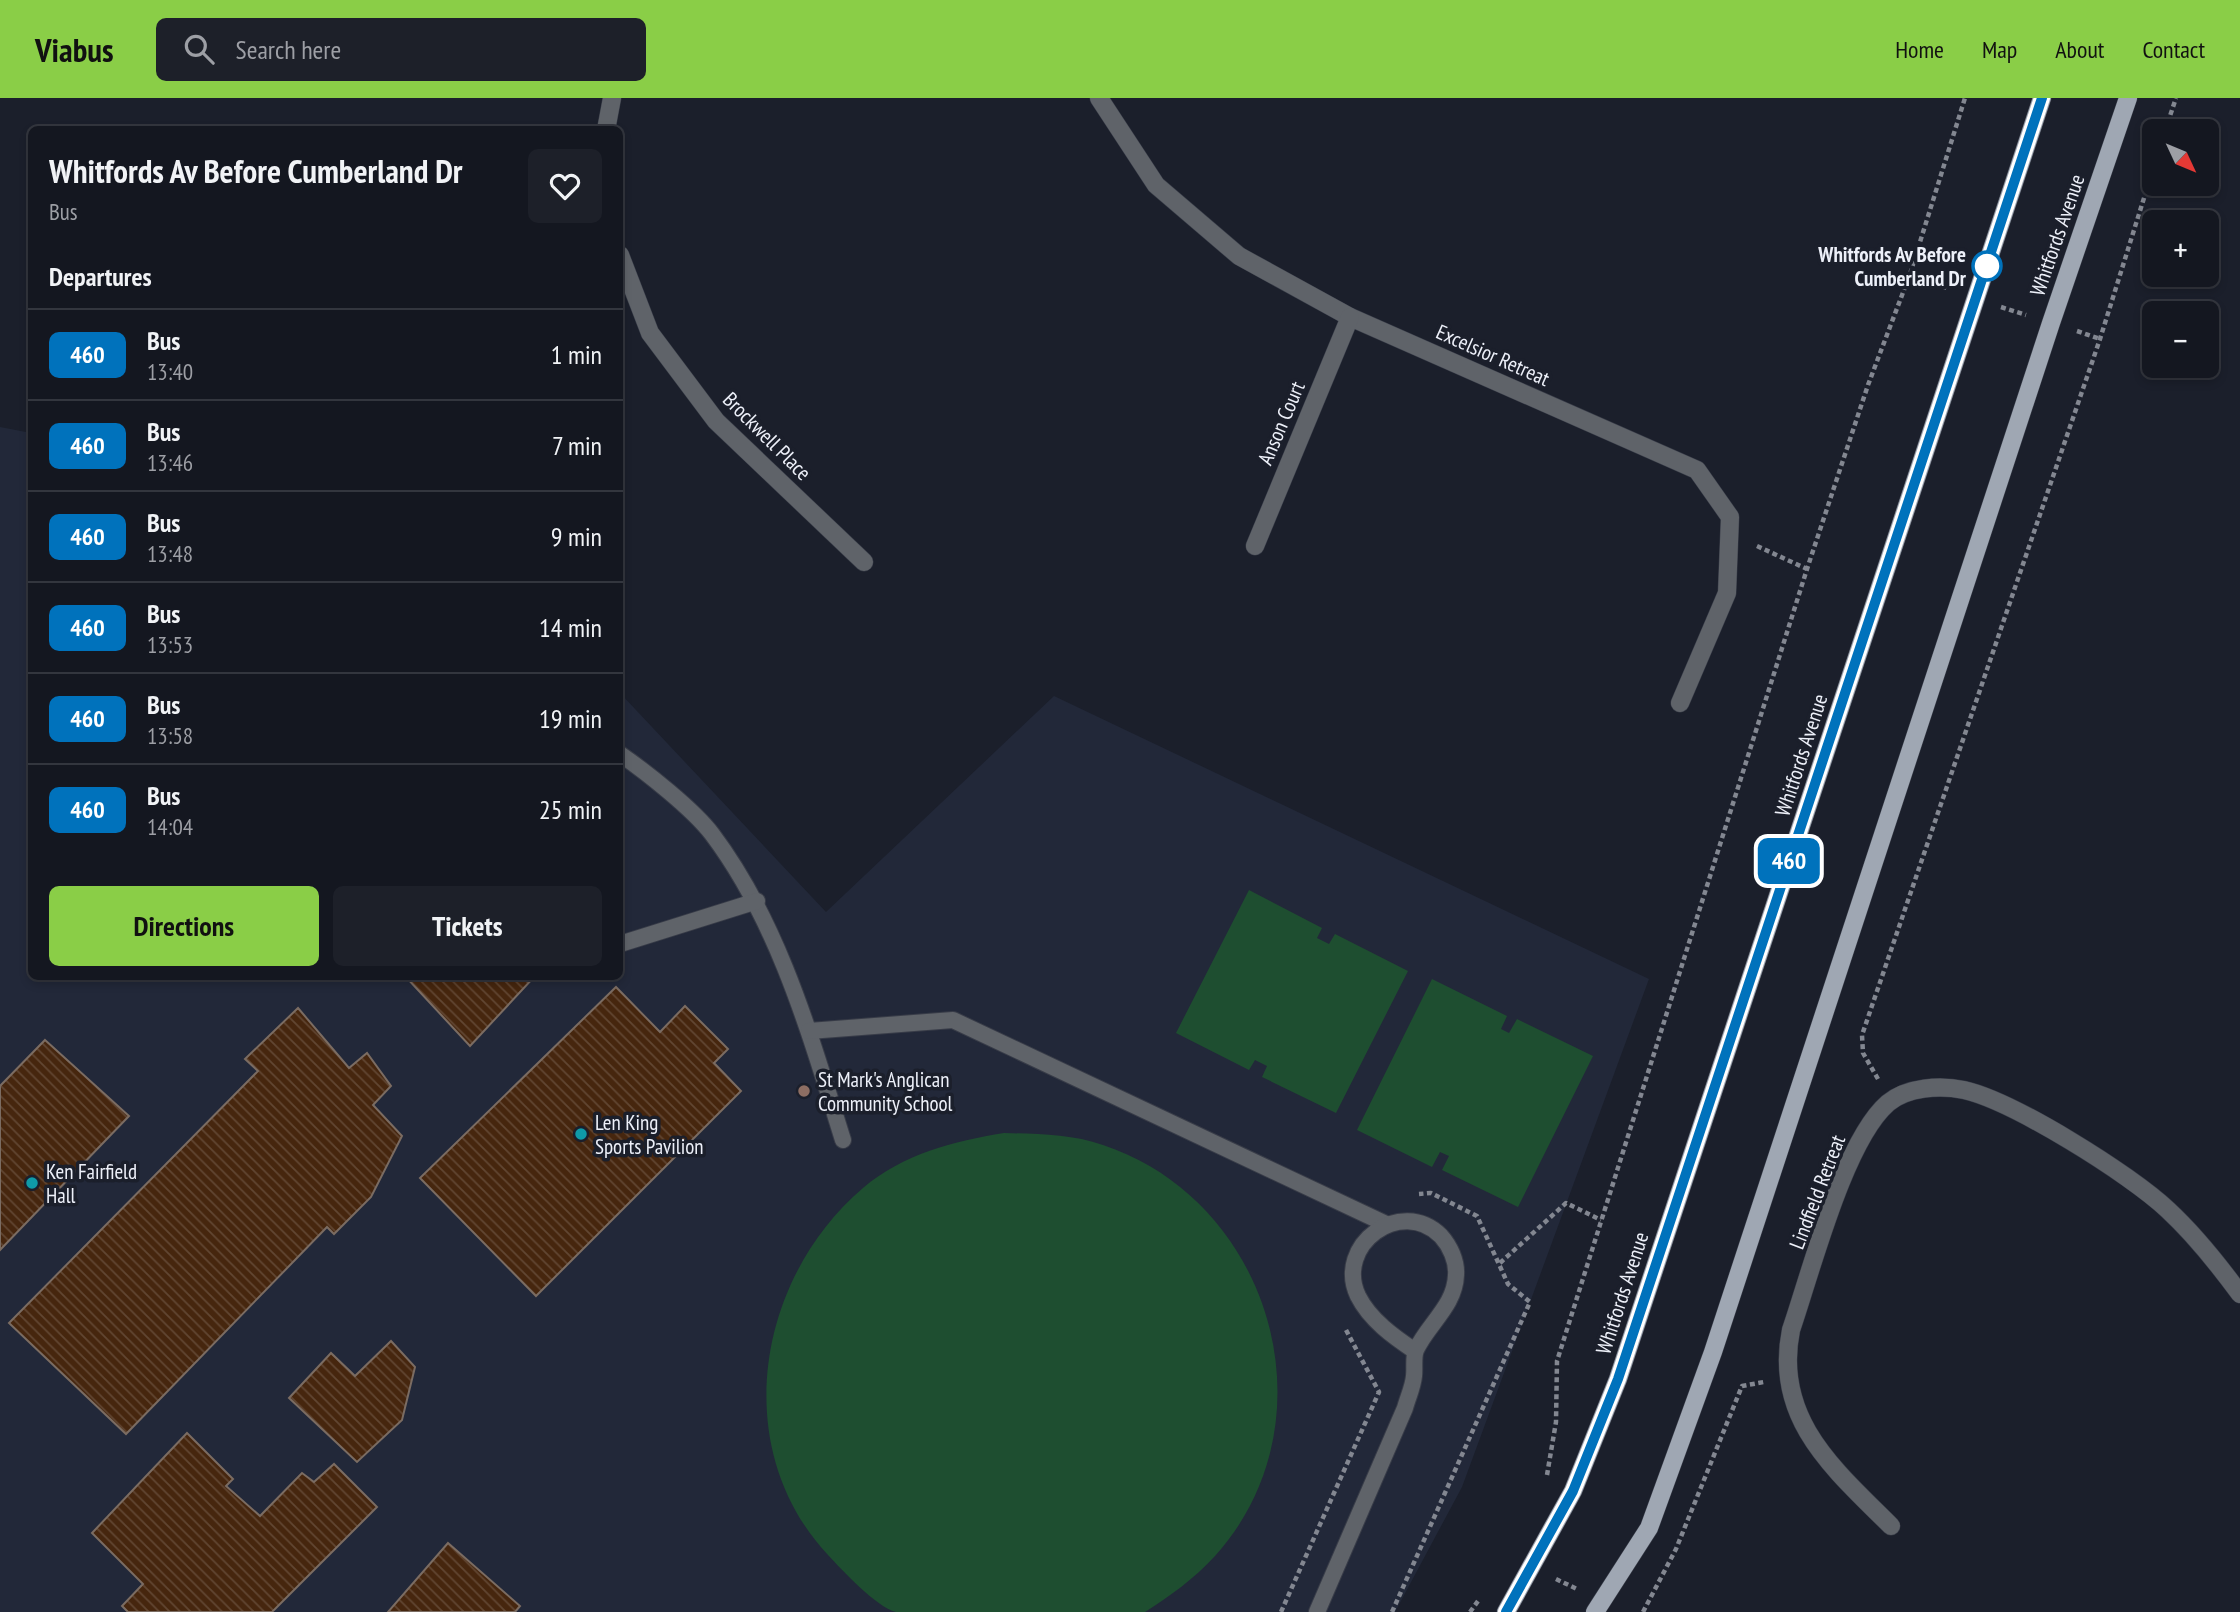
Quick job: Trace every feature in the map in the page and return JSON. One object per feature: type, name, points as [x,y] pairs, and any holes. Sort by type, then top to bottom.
[{"type":"main road","name":"Whitfords Avenue","points":[[1506,1612],[1573,1491],[1618,1379],[2042,98]]},
{"type":"main road","name":"Whitfords Avenue","points":[[1599,1606],[1649,1528],[1713,1352],[2050,323],[2128,98]]},
{"type":"street","points":[[607,126],[612,98]]},
{"type":"street","name":"Excelsior Retreat","points":[[1099,98],[1156,185],[1239,257],[1350,317],[1697,470],[1730,517],[1727,593],[1680,703]]},
{"type":"street","name":"Brockwell Place","points":[[623,263],[650,333],[716,422],[864,562]]},
{"type":"street","name":"Anson Court","points":[[1255,546],[1350,317]]},
{"type":"street","name":"Lindfield Retreat","points":[[1891,1526],[1842,1476],[1806,1430],[1787,1378],[1786,1354],[1791,1330],[1851,1156],[1870,1123],[1889,1102],[1912,1090],[1962,1090],[2021,1113],[2135,1184],[2167,1209],[2215,1260],[2240,1294]]},
{"type":"lane","points":[[623,756],[710,832],[757,901],[809,1031],[843,1140]]},
{"type":"lane","points":[[623,942],[757,901]]},
{"type":"lane","points":[[809,1031],[953,1020],[1386,1224]]},
{"type":"lane","points":[[1317,1612],[1405,1408],[1414,1379],[1416,1351],[1452,1294],[1456,1275],[1454,1258],[1447,1243],[1435,1231],[1420,1223],[1403,1221],[1386,1224],[1371,1233],[1360,1247],[1354,1263],[1353,1280],[1358,1296],[1377,1321],[1416,1351]]},
{"type":"path","points":[[1546,1482],[1556,1422],[1557,1362],[1807,569],[1868,385],[1910,274],[1965,98]]},
{"type":"path","points":[[2169,119],[2176,98]]},
{"type":"path","points":[[1889,1102],[1863,1053],[1862,1035],[2100,339],[2145,196]]},
{"type":"path","points":[[1730,533],[1807,569]]},
{"type":"path","points":[[1500,1263],[1566,1203],[1601,1220]]},
{"type":"path","points":[[1643,1612],[1676,1549],[1742,1386],[1787,1378]]},
{"type":"path","points":[[1531,1568],[1599,1606]]},
{"type":"path","points":[[1470,1612],[1481,1597]]},
{"type":"shaded area","name":"St Mark's Anglican Community School","points":[[0,427],[28,432],[28,980],[623,980],[623,696],[826,912],[1054,696],[1649,979],[1462,1487],[1395,1612],[0,1612]]},
{"type":"green space","points":[[1249,890],[1322,928],[1317,938],[1329,944],[1335,934],[1408,971],[1336,1113],[1262,1077],[1267,1066],[1255,1060],[1249,1070],[1176,1033]]},
{"type":"green space","points":[[1432,979],[1507,1016],[1501,1029],[1509,1033],[1517,1019],[1593,1056],[1518,1207],[1442,1170],[1449,1156],[1440,1152],[1432,1167],[1357,1130]]},
{"type":"green space","points":[[1004,1133],[1054,1135],[1091,1141],[1161,1173],[1209,1214],[1245,1264],[1268,1321],[1277,1382],[1272,1443],[1252,1502],[1215,1556],[1182,1587],[1145,1612],[896,1612],[888,1609],[869,1596],[828,1555],[796,1512],[776,1465],[767,1416],[768,1365],[779,1315],[799,1268],[827,1225],[863,1188],[895,1166],[948,1145]]},
{"type":"building","points":[[409,980],[531,980],[470,1046]]},
{"type":"building","name":"Len King Sports Pavilion","points":[[616,987],[660,1032],[685,1006],[728,1049],[714,1063],[741,1091],[536,1296],[420,1178]]},
{"type":"building","points":[[298,1008],[349,1068],[367,1053],[391,1086],[373,1105],[402,1136],[371,1197],[334,1234],[327,1227],[126,1434],[9,1323],[258,1071],[245,1059]]},
{"type":"building","name":"Ken Fairfield Hall","points":[[45,1040],[129,1116],[0,1250],[0,1086]]},
{"type":"building","points":[[391,1341],[415,1367],[402,1420],[357,1462],[289,1398],[331,1353],[355,1376]]},
{"type":"building","points":[[187,1433],[233,1479],[226,1486],[260,1516],[302,1473],[314,1482],[334,1464],[377,1507],[272,1612],[128,1612],[122,1606],[143,1584],[92,1533]]},
{"type":"building","points":[[448,1543],[520,1606],[515,1612],[388,1612]]},
{"type":"bus line","name":"460","points":[[1506,1612],[1573,1491],[1618,1379],[2042,98]]},
{"type":"place","name":"Whitfords Av Before Cumberland Dr","points":[[1987,266]]},
{"type":"place","name":"St Mark's Anglican Community School","points":[[804,1091]]},
{"type":"place","name":"Len King Sports Pavilion","points":[[581,1134]]},
{"type":"place","name":"Ken Fairfield Hall","points":[[32,1183]]}]
